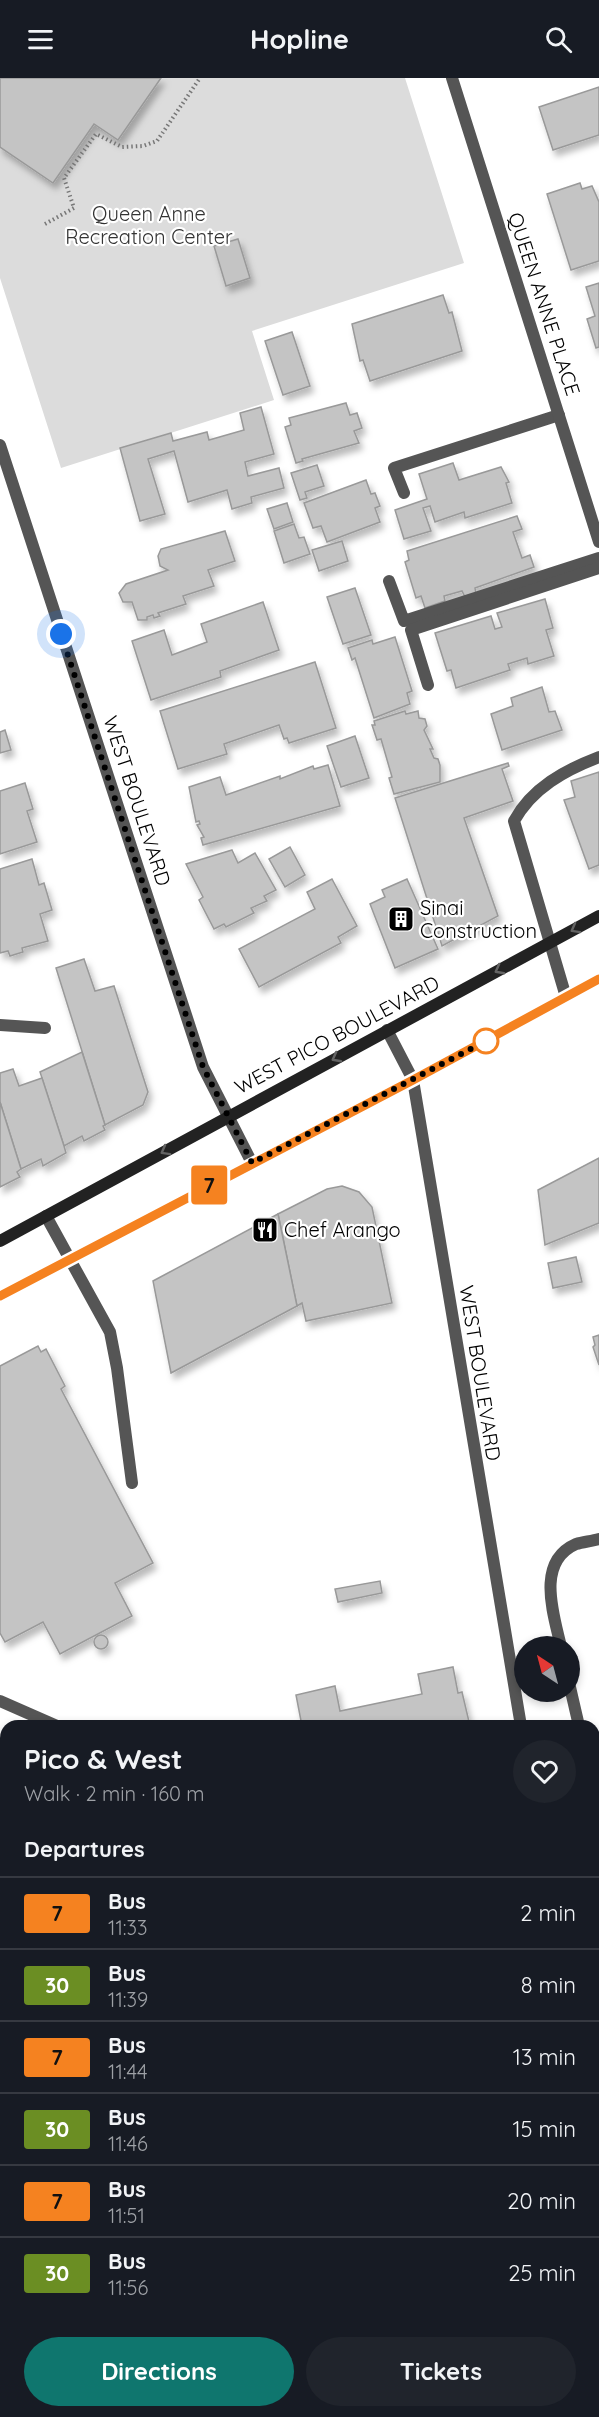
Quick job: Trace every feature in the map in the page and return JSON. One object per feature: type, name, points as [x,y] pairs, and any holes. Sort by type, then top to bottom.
[{"type":"main road","name":"WEST PICO BOULEVARD","points":[[0,1241],[599,916]]},
{"type":"main road","points":[[0,1296],[413,1080],[599,979]]},
{"type":"street","name":"QUEEN ANNE PLACE","points":[[452,78],[599,542]]},
{"type":"street","points":[[404,494],[394,468],[559,415]]},
{"type":"street","name":"WEST BOULEVARD","points":[[0,445],[203,1067],[252,1163]]},
{"type":"street","points":[[389,581],[404,621],[599,558]]},
{"type":"street","points":[[428,685],[411,630],[599,568]]},
{"type":"street","points":[[566,997],[514,821],[528,802],[558,774],[599,757]]},
{"type":"street","points":[[0,1025],[45,1028]]},
{"type":"street","name":"WEST BOULEVARD","points":[[387,1030],[413,1080],[519,1720]]},
{"type":"street","points":[[46,1216],[110,1332],[132,1484]]},
{"type":"street","points":[[559,1636],[549,1589],[557,1557],[575,1545],[599,1539]]},
{"type":"street","points":[[0,1701],[43,1720]]},
{"type":"street","points":[[573,1702],[578,1720]]},
{"type":"path","points":[[45,224],[74,208],[64,178],[96,134],[122,147],[143,146],[157,141],[200,78]]},
{"type":"green space","name":"Queen Anne Recreation Center","points":[[0,78],[405,78],[464,263],[252,331],[274,400],[61,468],[0,278]]},
{"type":"building","points":[[0,78],[161,78],[118,140],[94,124],[53,183],[0,147]]},
{"type":"building","points":[[599,87],[599,135],[553,150],[539,107]]},
{"type":"building","points":[[580,183],[582,189],[592,186],[599,202],[599,261],[571,270],[547,194]]},
{"type":"building","points":[[238,239],[250,278],[226,286],[214,246]]},
{"type":"building","points":[[599,283],[599,347],[596,348],[587,319],[595,316],[586,287]]},
{"type":"building","points":[[443,295],[449,313],[452,312],[462,351],[370,381],[363,360],[360,361],[352,324]]},
{"type":"building","points":[[292,332],[310,386],[283,395],[265,341]]},
{"type":"building","points":[[346,403],[350,415],[357,413],[362,428],[354,431],[359,443],[302,459],[303,461],[296,463],[285,427],[291,425],[289,418]]},
{"type":"building","points":[[261,407],[274,454],[245,462],[248,476],[279,468],[284,488],[251,497],[252,503],[232,509],[227,490],[188,502],[174,451],[148,459],[165,514],[140,521],[120,448],[171,433],[173,441],[207,432],[209,440],[244,430],[240,413]]},
{"type":"building","points":[[453,463],[459,480],[501,467],[509,482],[506,483],[512,503],[465,518],[464,512],[435,522],[430,506],[423,508],[431,531],[404,539],[395,510],[427,499],[419,474]]},
{"type":"building","points":[[317,465],[324,486],[305,492],[307,498],[300,500],[291,473]]},
{"type":"building","points":[[366,480],[371,494],[375,493],[380,506],[375,508],[380,522],[327,542],[321,526],[313,528],[304,503]]},
{"type":"building","points":[[287,503],[293,522],[274,529],[267,509]]},
{"type":"building","points":[[517,516],[522,529],[513,532],[522,558],[530,555],[534,567],[475,588],[476,594],[465,597],[462,591],[444,596],[445,601],[425,608],[421,596],[416,598],[405,562],[409,560],[407,551]]},
{"type":"building","points":[[294,524],[299,538],[304,537],[310,554],[284,563],[274,531]]},
{"type":"building","points":[[225,531],[235,561],[208,570],[214,586],[183,596],[186,604],[158,613],[160,616],[154,618],[153,615],[147,617],[147,620],[138,620],[132,602],[123,602],[119,593],[126,584],[168,570],[160,566],[158,556],[161,549]]},
{"type":"building","points":[[342,541],[348,561],[319,571],[312,550]]},
{"type":"building","points":[[355,588],[371,635],[343,644],[327,597]]},
{"type":"building","points":[[545,599],[553,628],[546,630],[554,656],[528,664],[527,658],[508,664],[510,670],[456,688],[451,670],[447,671],[435,633],[491,616],[495,629],[502,627],[497,613]]},
{"type":"building","points":[[263,602],[279,650],[220,671],[221,677],[151,700],[132,641],[164,630],[172,655],[207,642],[201,624]]},
{"type":"building","points":[[395,637],[412,691],[407,693],[410,704],[374,718],[355,658],[352,660],[348,648],[372,640],[373,644]]},
{"type":"building","points":[[315,662],[336,728],[289,743],[287,738],[284,739],[279,725],[224,744],[227,754],[178,769],[160,711]]},
{"type":"building","points":[[542,687],[549,712],[555,711],[562,730],[502,750],[491,714],[513,706],[511,698]]},
{"type":"building","points":[[405,711],[406,714],[418,711],[419,718],[425,719],[427,726],[424,730],[433,749],[430,749],[440,765],[440,782],[394,794],[389,778],[392,777],[381,739],[377,740],[372,725],[375,725],[374,721]]},
{"type":"building","points":[[5,730],[11,750],[0,753],[0,732]]},
{"type":"building","points":[[355,736],[369,778],[341,787],[327,746]]},
{"type":"building","points":[[508,763],[509,766],[502,769],[513,801],[464,818],[498,916],[442,946],[395,798]]},
{"type":"building","points":[[328,765],[340,806],[203,845],[201,838],[204,837],[197,825],[200,824],[199,821],[196,822],[189,787],[220,777],[226,795],[280,776],[280,779],[313,766],[314,769]]},
{"type":"building","points":[[599,772],[599,865],[589,869],[564,800],[575,797],[571,781]]},
{"type":"building","points":[[25,783],[33,809],[27,811],[37,842],[0,854],[0,791]]},
{"type":"building","points":[[290,847],[305,875],[285,887],[269,859]]},
{"type":"building","points":[[232,850],[238,863],[255,853],[276,890],[264,896],[267,901],[251,908],[254,913],[226,927],[224,924],[214,929],[199,900],[203,897],[186,864]]},
{"type":"building","points":[[32,859],[39,885],[44,883],[52,910],[40,914],[48,941],[22,948],[23,952],[10,956],[8,951],[0,953],[0,869]]},
{"type":"building","points":[[332,879],[357,926],[338,937],[341,943],[259,987],[239,949],[315,909],[307,892]]},
{"type":"building","name":"Sinai Construction","points":[[407,879],[438,949],[395,968],[370,904],[385,897],[382,890]]},
{"type":"building","points":[[84,959],[95,991],[114,986],[148,1092],[143,1105],[105,1125],[56,968]]},
{"type":"building","points":[[82,1052],[105,1130],[84,1141],[82,1136],[64,1146],[40,1072]]},
{"type":"building","points":[[13,1069],[19,1086],[42,1078],[64,1146],[66,1153],[43,1166],[41,1159],[21,1169],[0,1102],[0,1073]]},
{"type":"building","points":[[0,1102],[21,1169],[17,1172],[20,1177],[0,1187]]},
{"type":"building","points":[[599,1158],[599,1223],[545,1245],[538,1190]]},
{"type":"building","points":[[342,1186],[359,1192],[372,1207],[392,1303],[306,1321],[302,1303],[297,1306],[278,1214],[327,1189]]},
{"type":"building","points":[[278,1214],[297,1306],[171,1373],[153,1281]]},
{"type":"building","points":[[576,1257],[582,1282],[553,1288],[548,1263]]},
{"type":"building","points":[[599,1335],[599,1365],[593,1347],[595,1345],[593,1337]]},
{"type":"building","points":[[38,1346],[41,1352],[46,1349],[65,1386],[61,1389],[153,1563],[115,1583],[132,1616],[60,1654],[43,1622],[5,1642],[0,1633],[0,1366]]},
{"type":"building","points":[[380,1581],[382,1593],[338,1602],[335,1589]]},
{"type":"building","points":[[101,1635],[106,1637],[108,1642],[106,1647],[101,1649],[96,1647],[94,1642],[96,1637]]},
{"type":"building","points":[[453,1667],[458,1693],[462,1692],[469,1720],[301,1720],[296,1695],[335,1686],[340,1711],[422,1694],[418,1674]]},
{"type":"bus line","name":"7","points":[[0,1296],[206,1186],[413,1080],[599,979]]},
{"type":"place","name":"Sinai Construction","points":[[401,919]]},
{"type":"place","name":"Chef Arango","points":[[265,1230]]},
{"type":"route","points":[[61,634],[203,1067],[252,1163],[486,1041]]}]
